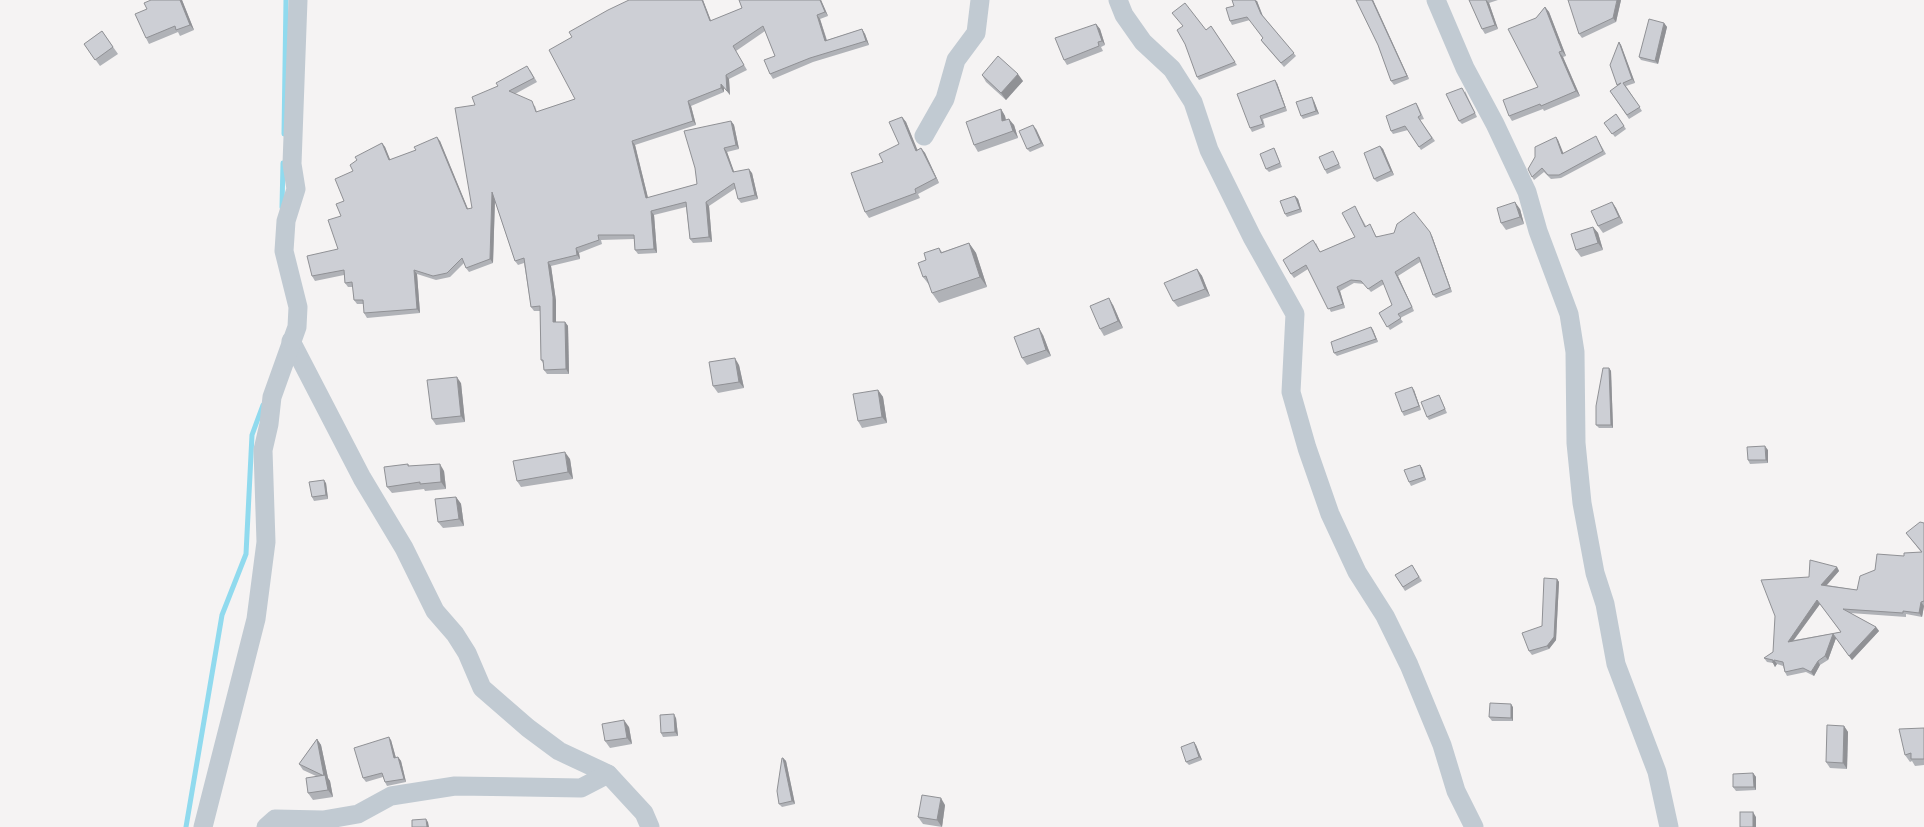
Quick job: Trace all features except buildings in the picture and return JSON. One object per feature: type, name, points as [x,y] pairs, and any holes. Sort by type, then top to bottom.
[{"type":"street","points":[[203,827],[256,619],[266,542],[264,450],[272,397],[297,327],[298,307],[284,252],[286,221],[296,188],[292,164],[298,0]]},
{"type":"street","points":[[924,136],[945,99],[956,60],[976,33],[980,0]]},
{"type":"street","points":[[1118,0],[1124,15],[1143,42],[1172,69],[1192,102],[1209,150],[1239,211],[1295,314],[1291,392],[1307,448],[1330,514],[1357,572],[1385,616],[1409,665],[1442,745],[1456,791],[1474,827]]},
{"type":"street","points":[[1436,0],[1465,68],[1495,124],[1527,192],[1538,231],[1569,314],[1575,352],[1576,443],[1582,502],[1595,573],[1605,604],[1616,664],[1657,772],[1669,827]]},
{"type":"street","points":[[292,341],[367,486],[404,548],[434,611],[455,634],[467,653],[482,688],[528,728],[559,751],[608,774],[644,813],[650,827]]},
{"type":"street","points":[[266,827],[275,819],[323,820],[358,814],[391,796],[455,786],[582,788],[608,774]]},
{"type":"waterway","points":[[284,134],[286,0]]},
{"type":"waterway","points":[[282,207],[283,163]]},
{"type":"waterway","points":[[186,827],[222,615],[246,554],[252,435],[263,405]]}]
